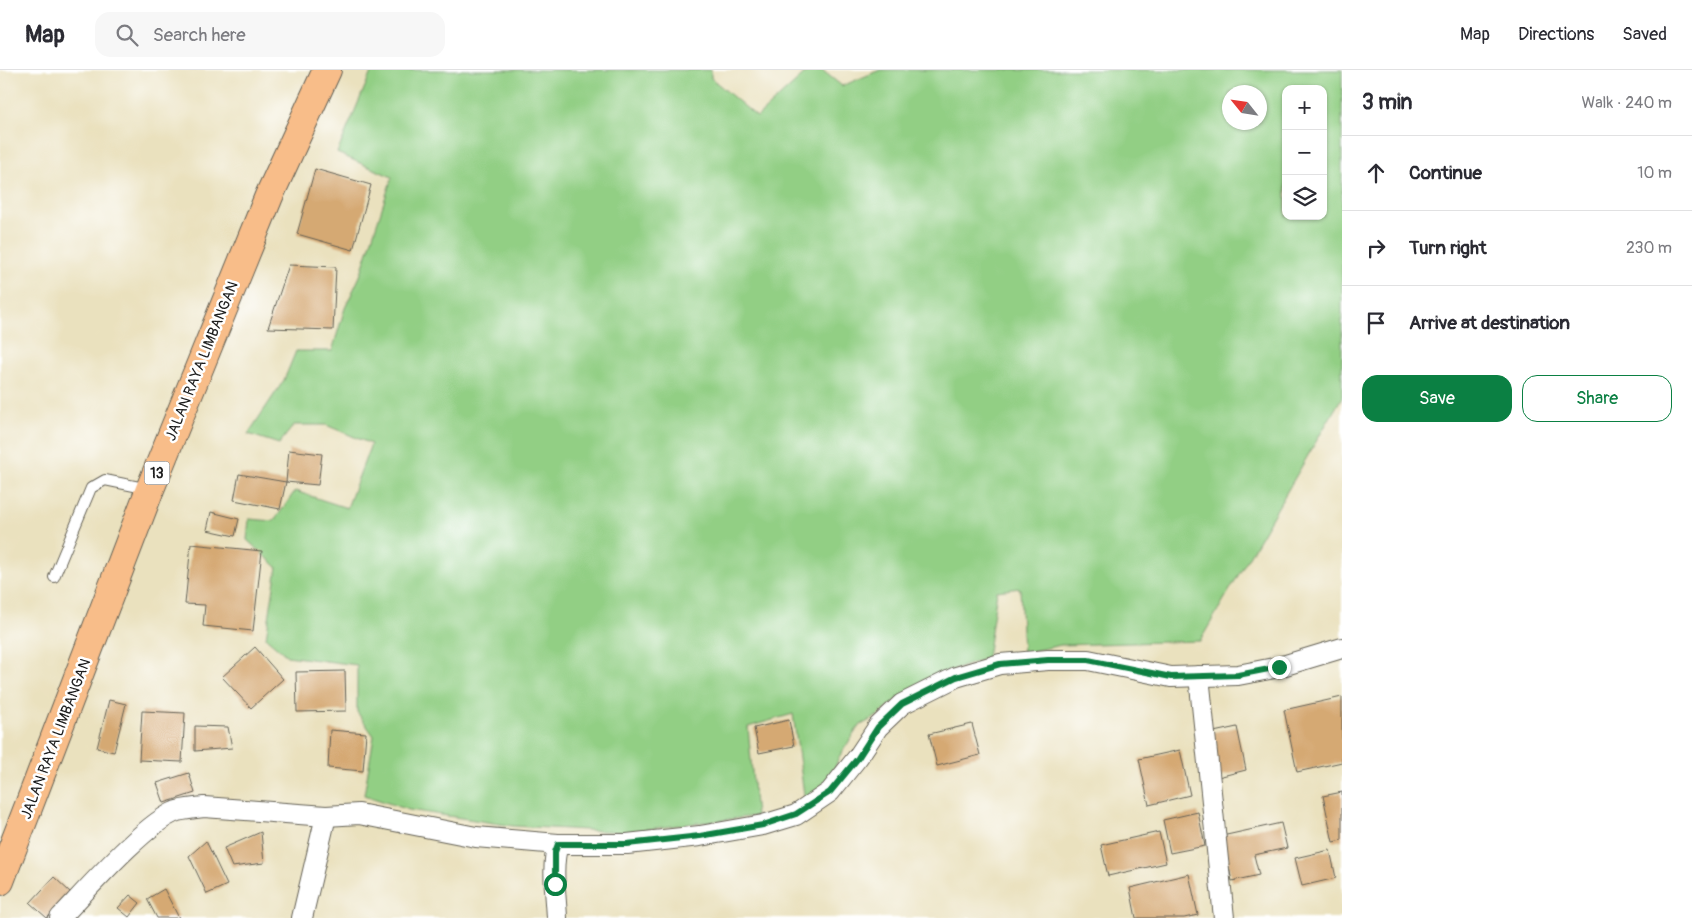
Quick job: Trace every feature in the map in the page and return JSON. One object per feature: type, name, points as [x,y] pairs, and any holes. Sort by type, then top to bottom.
[{"type":"highway","name":"JALAN RAYA LIMBANGAN","points":[[0,880],[150,489],[268,196],[328,70]]},
{"type":"street","points":[[60,918],[150,829],[176,812],[204,807],[326,816],[359,814],[476,837],[557,848],[627,844],[700,836],[763,825],[796,814],[830,792],[858,758],[878,727],[902,704],[956,677],[1000,664],[1048,660],[1088,660],[1171,677],[1238,675],[1271,669],[1342,648]]},
{"type":"street","points":[[1199,676],[1224,918]]},
{"type":"street","points":[[302,918],[326,816]]},
{"type":"street","points":[[557,848],[555,884],[557,918]]},
{"type":"lane","points":[[54,578],[92,488],[105,480],[150,489]]},
{"type":"green space","points":[[372,70],[711,70],[711,78],[757,117],[809,70],[822,70],[842,86],[880,70],[1342,70],[1342,397],[1200,641],[1061,645],[1023,653],[1020,588],[997,591],[987,658],[920,682],[876,717],[859,726],[839,757],[830,781],[805,802],[793,714],[748,727],[756,816],[623,832],[513,826],[409,810],[364,795],[374,736],[357,712],[357,665],[287,656],[266,638],[277,567],[247,540],[249,519],[274,521],[295,491],[347,508],[371,444],[326,425],[294,425],[279,444],[248,434],[284,380],[296,351],[332,351],[345,308],[360,276],[392,177],[337,153]]},
{"type":"building","points":[[315,169],[371,185],[353,250],[297,234]]},
{"type":"building","points":[[289,265],[336,267],[333,330],[268,328]]},
{"type":"building","points":[[289,450],[322,454],[318,485],[286,482]]},
{"type":"building","points":[[239,474],[286,482],[280,509],[234,500]]},
{"type":"building","points":[[211,512],[239,519],[235,536],[207,530]]},
{"type":"building","points":[[191,544],[262,551],[253,631],[203,626],[205,605],[185,604]]},
{"type":"building","points":[[255,647],[283,679],[251,708],[222,677]]},
{"type":"building","points":[[345,671],[346,711],[297,712],[296,672]]},
{"type":"building","points":[[1342,697],[1342,762],[1297,772],[1284,710]]},
{"type":"building","points":[[109,700],[126,704],[114,752],[97,748]]},
{"type":"building","points":[[142,711],[185,713],[182,762],[139,760]]},
{"type":"building","points":[[789,720],[794,746],[759,753],[754,728]]},
{"type":"building","points":[[972,724],[980,755],[937,766],[929,734]]},
{"type":"building","points":[[195,726],[228,727],[232,748],[195,751]]},
{"type":"building","points":[[1237,727],[1246,770],[1218,777],[1209,733]]},
{"type":"building","points":[[330,730],[366,733],[363,771],[328,768]]},
{"type":"building","points":[[1180,750],[1190,795],[1149,805],[1139,759]]},
{"type":"building","points":[[189,773],[195,793],[164,803],[157,783]]},
{"type":"building","points":[[1342,792],[1342,840],[1333,842],[1323,796]]},
{"type":"building","points":[[1198,812],[1205,846],[1170,853],[1163,820]]},
{"type":"building","points":[[1281,823],[1287,848],[1254,855],[1259,875],[1232,881],[1222,836]]},
{"type":"building","points":[[261,832],[264,863],[232,867],[224,848]]},
{"type":"building","points":[[1159,832],[1166,863],[1108,876],[1101,845]]},
{"type":"building","points":[[206,841],[227,885],[207,894],[189,856]]},
{"type":"building","points":[[1330,850],[1336,878],[1302,886],[1295,858]]},
{"type":"building","points":[[1189,874],[1198,915],[1184,918],[1136,918],[1130,888]]},
{"type":"building","points":[[54,877],[71,893],[47,918],[30,903]]},
{"type":"building","points":[[164,889],[179,918],[157,918],[147,899]]},
{"type":"building","points":[[130,895],[140,903],[129,917],[118,908]]},
{"type":"route","points":[[555,884],[555,852],[558,844],[627,844],[700,836],[763,825],[796,814],[830,792],[858,758],[878,727],[902,704],[956,677],[1000,664],[1048,660],[1088,660],[1171,677],[1238,675],[1279,667]]}]
